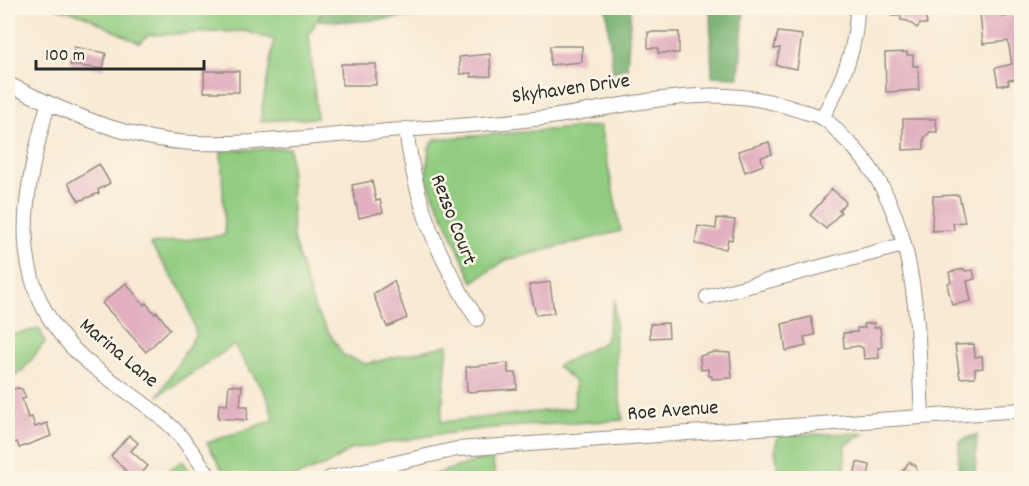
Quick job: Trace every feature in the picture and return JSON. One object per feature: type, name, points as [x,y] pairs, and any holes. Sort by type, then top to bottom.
[{"type":"street","points":[[822,118],[843,81],[855,43],[857,8]]},
{"type":"street","name":"Skyhaven Drive","points":[[8,84],[48,104],[104,124],[168,140],[194,143],[251,142],[541,118],[648,100],[726,94],[780,103],[822,118],[860,152],[879,177],[891,205],[903,245],[915,303],[922,416]]},
{"type":"street","name":"Marina Lane","points":[[48,104],[35,151],[24,219],[26,248],[39,299],[57,329],[81,356],[174,429],[211,478]]},
{"type":"street","name":"Rezso Court","points":[[406,129],[411,172],[431,237],[453,280],[477,319]]},
{"type":"street","points":[[707,297],[903,245]]},
{"type":"street","name":"Roe Avenue","points":[[330,478],[457,449],[1022,410]]},
{"type":"green space","points":[[56,8],[323,8],[309,35],[317,118],[260,121],[274,40],[245,31],[149,35],[139,43],[83,15]]},
{"type":"green space","points":[[323,8],[506,8],[353,22],[319,20]]},
{"type":"green space","points":[[606,8],[631,8],[627,68],[613,72]]},
{"type":"green space","points":[[710,8],[744,8],[739,77],[712,76]]},
{"type":"green space","points":[[600,126],[621,231],[506,260],[473,282],[426,178],[429,147],[435,139]]},
{"type":"green space","points":[[290,148],[293,239],[315,310],[343,355],[366,364],[448,345],[441,422],[574,408],[575,382],[557,366],[605,342],[615,299],[616,374],[623,420],[491,428],[434,435],[352,449],[328,464],[292,478],[227,478],[207,443],[274,420],[267,397],[234,345],[158,396],[196,334],[185,296],[150,244],[225,235],[221,151]]},
{"type":"green space","points":[[40,329],[45,342],[23,370],[8,379],[8,335]]},
{"type":"green space","points":[[865,433],[845,445],[845,478],[780,478],[775,450],[778,435]]},
{"type":"green space","points":[[977,434],[975,478],[958,478],[959,441]]},
{"type":"green space","points":[[488,457],[493,462],[496,478],[422,478]]},
{"type":"green space","points":[[182,461],[194,478],[158,478]]},
{"type":"building","points":[[892,8],[924,8],[927,24],[920,24],[917,28],[908,21],[901,20],[901,16],[892,16]]},
{"type":"building","points":[[1002,12],[1003,17],[1022,14],[1022,78],[1008,80],[1009,84],[998,86],[995,68],[1012,64],[1008,41],[983,44],[980,13]]},
{"type":"building","points":[[648,32],[679,32],[679,53],[658,53],[658,48],[648,48]]},
{"type":"building","points":[[778,32],[802,35],[797,69],[776,65],[780,48],[774,49]]},
{"type":"building","points":[[550,46],[582,46],[582,62],[550,65]]},
{"type":"building","points":[[74,47],[106,53],[103,69],[70,65]]},
{"type":"building","points":[[907,52],[907,55],[913,55],[913,66],[918,66],[919,90],[886,92],[885,53]]},
{"type":"building","points":[[490,54],[491,76],[471,77],[471,73],[460,74],[459,57]]},
{"type":"building","points":[[341,64],[376,64],[376,85],[342,85]]},
{"type":"building","points":[[204,71],[239,71],[239,92],[204,92]]},
{"type":"building","points":[[903,119],[936,119],[937,132],[930,132],[924,138],[924,149],[903,150]]},
{"type":"building","points":[[769,142],[772,154],[761,157],[763,165],[745,172],[738,151]]},
{"type":"building","points":[[99,164],[110,183],[98,190],[99,193],[79,201],[68,183]]},
{"type":"building","points":[[372,181],[376,201],[380,200],[383,212],[359,218],[352,185]]},
{"type":"building","points":[[832,189],[846,202],[839,210],[841,212],[826,229],[810,215]]},
{"type":"building","points":[[959,195],[965,222],[953,223],[954,230],[932,231],[933,196]]},
{"type":"building","points":[[717,218],[735,220],[732,240],[728,239],[726,249],[695,244],[698,226],[716,229]]},
{"type":"building","points":[[964,269],[965,271],[973,270],[975,279],[967,281],[971,301],[952,305],[948,289],[948,283],[951,282],[949,272]]},
{"type":"building","points":[[394,281],[407,318],[387,327],[373,294]]},
{"type":"building","points":[[550,282],[554,313],[536,315],[529,285]]},
{"type":"building","points":[[126,283],[144,305],[146,303],[155,314],[157,312],[170,329],[146,352],[102,303]]},
{"type":"building","points":[[811,317],[815,335],[804,337],[806,346],[786,351],[782,324]]},
{"type":"building","points":[[668,323],[669,337],[650,338],[650,324]]},
{"type":"building","points":[[874,323],[874,328],[880,327],[882,347],[878,348],[879,358],[864,359],[863,348],[859,346],[844,348],[843,333],[857,332],[857,328],[865,328],[864,324]]},
{"type":"building","points":[[974,344],[975,357],[982,356],[983,368],[975,369],[975,377],[960,378],[955,345]]},
{"type":"building","points":[[714,352],[730,353],[732,378],[712,379],[708,369],[701,370],[700,356]]},
{"type":"building","points":[[508,363],[508,373],[516,373],[517,389],[467,392],[466,367]]},
{"type":"building","points":[[229,385],[242,386],[240,406],[248,406],[247,420],[218,418],[219,404],[227,405]]},
{"type":"building","points":[[22,389],[26,398],[22,399],[28,418],[32,417],[35,427],[47,423],[51,436],[19,448],[17,442],[14,443],[8,425],[8,391]]},
{"type":"building","points":[[129,435],[138,443],[131,451],[148,466],[137,478],[133,478],[111,456]]},
{"type":"building","points":[[857,462],[870,465],[868,478],[854,476]]},
{"type":"building","points":[[909,462],[916,466],[918,478],[898,478]]}]
